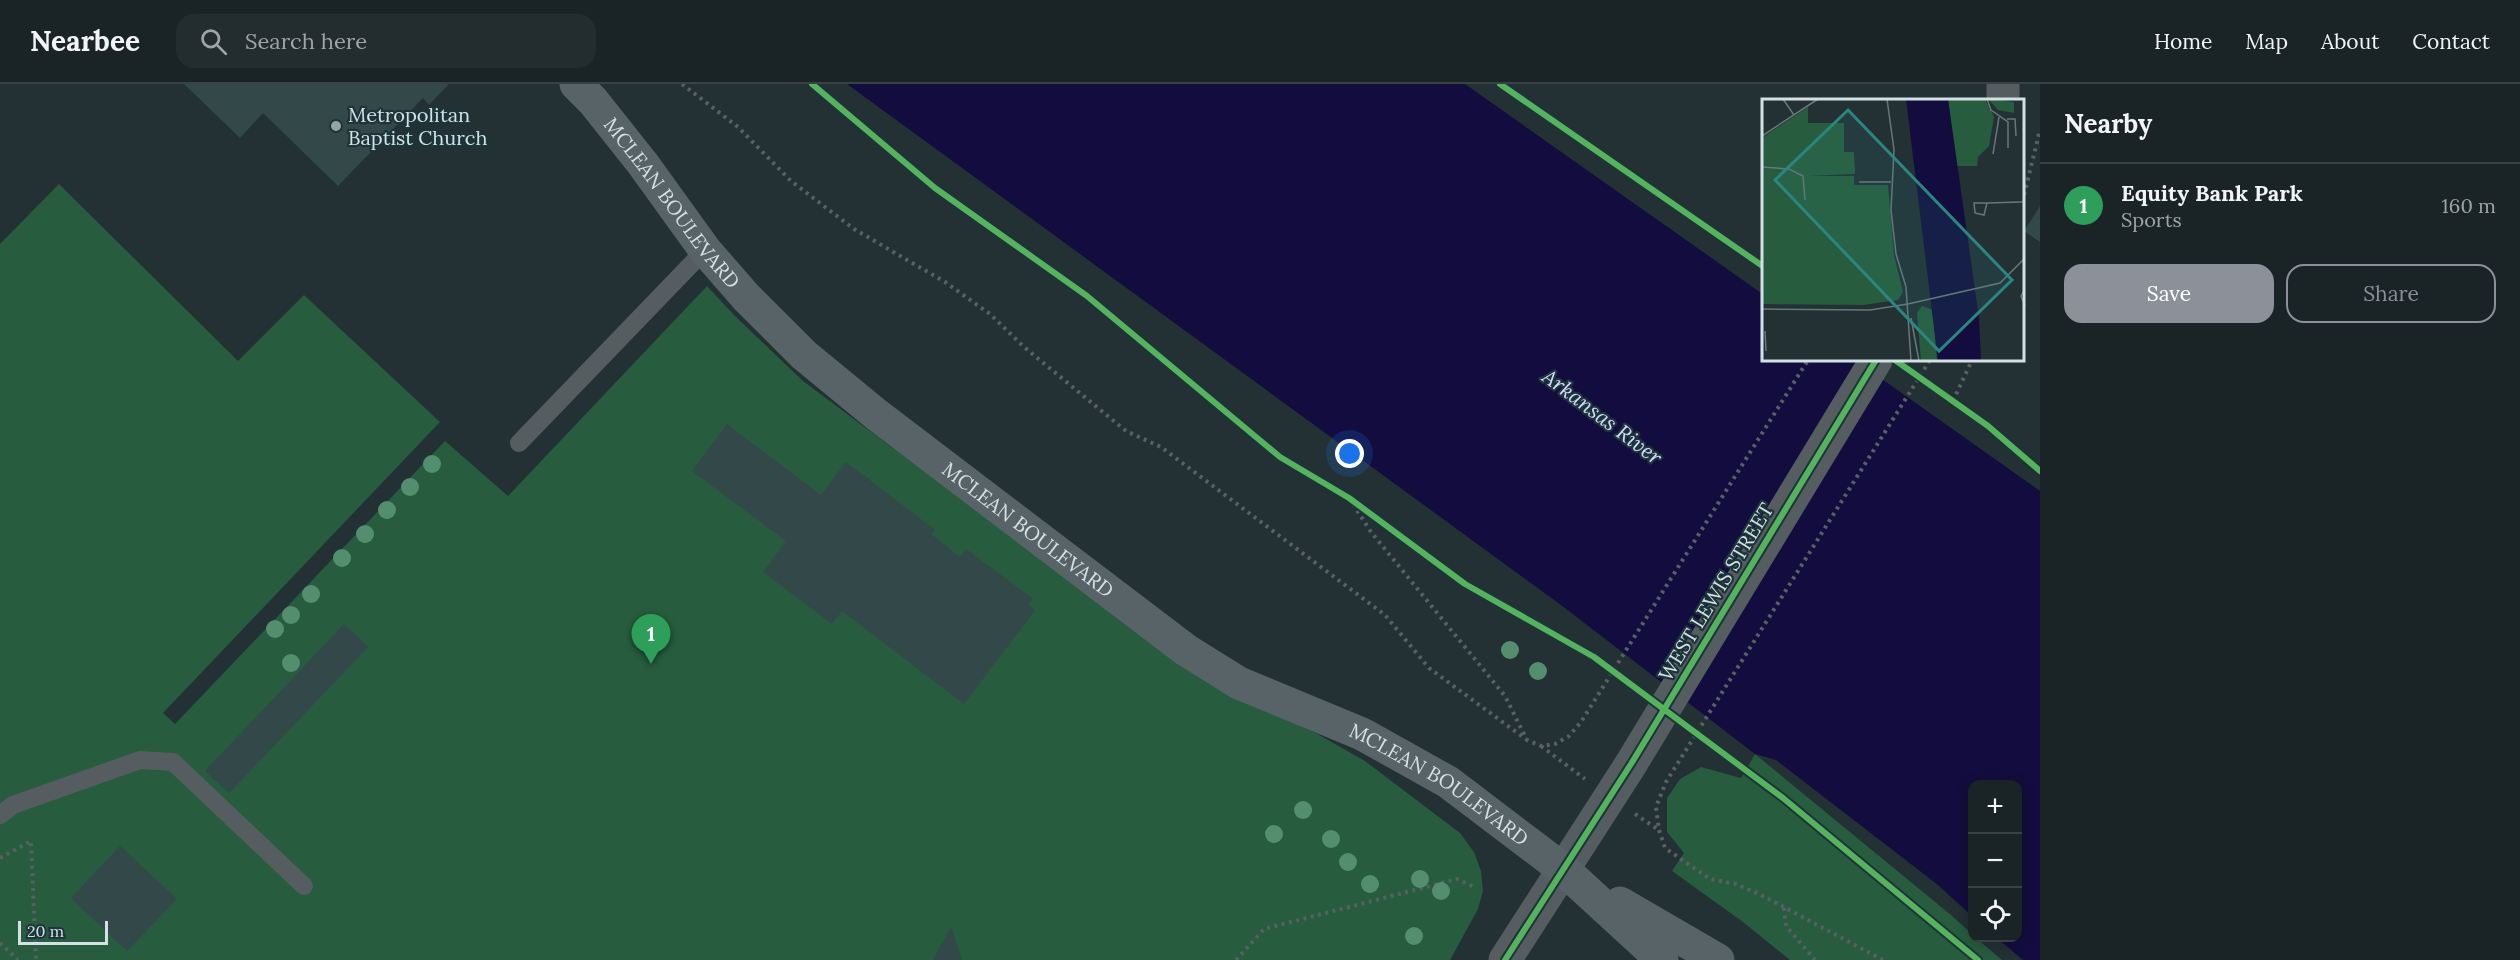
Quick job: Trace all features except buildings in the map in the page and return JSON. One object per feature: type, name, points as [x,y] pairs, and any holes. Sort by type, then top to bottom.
[{"type":"main road","name":"MCLEAN BOULEVARD","points":[[576,84],[593,101],[643,164],[705,250],[746,297],[841,385],[1186,650],[1239,683],[1362,734],[1407,758],[1448,782],[1564,870]]},
{"type":"main road","points":[[1564,870],[1662,960]]},
{"type":"main road","points":[[1564,870],[1718,960]]},
{"type":"street","points":[[2002,99],[2003,84]]},
{"type":"street","name":"WEST LEWIS STREET","points":[[1505,960],[1630,764],[1875,362]]},
{"type":"lane","points":[[519,443],[705,250]]},
{"type":"lane","points":[[0,815],[13,805],[140,760],[173,762],[304,886]]},
{"type":"path","points":[[682,84],[738,127],[800,188],[854,229],[945,282],[990,314],[1024,347],[1126,431],[1161,447],[1385,615],[1429,668],[1527,740],[1541,746],[1555,744],[1569,736],[1581,722],[1807,362]]},
{"type":"path","points":[[1500,84],[1762,266]]},
{"type":"path","points":[[2025,191],[2040,130]]},
{"type":"path","points":[[1898,362],[1988,426],[2040,471]]},
{"type":"path","points":[[1883,960],[1736,884],[1710,879],[1665,848],[1659,830],[1656,807],[1666,782],[1929,362]]},
{"type":"path","points":[[1953,401],[1971,362]]},
{"type":"path","points":[[1339,492],[1367,511]]},
{"type":"path","points":[[1349,498],[1371,532],[1505,696],[1527,740]]},
{"type":"path","points":[[1603,664],[1622,678]]},
{"type":"path","points":[[1689,728],[1707,742]]},
{"type":"path","points":[[0,858],[32,841],[36,960]]},
{"type":"path","points":[[1236,960],[1264,929],[1457,879],[1474,887]]},
{"type":"path","points":[[1784,907],[1786,926],[1815,960]]},
{"type":"path","points":[[0,943],[18,960]]},
{"type":"green space","points":[[59,184],[238,361],[304,295],[440,422],[163,713],[175,724],[445,441],[508,496],[707,286],[803,381],[890,446],[1244,702],[1314,732],[1365,761],[1460,833],[1474,852],[1481,871],[1483,891],[1478,909],[1450,960],[0,960],[0,244]]},
{"type":"green space","points":[[1755,754],[1951,915],[1968,930],[1968,942],[1981,942],[2002,960],[1790,960],[1743,922],[1672,871],[1684,853],[1667,832],[1667,798],[1680,779],[1701,767],[1741,778]]},
{"type":"water","name":"Arkansas River","points":[[847,84],[1465,84],[1762,294],[1762,362],[1858,362],[2040,491],[2040,960],[2023,960],[2002,942],[2022,942],[2022,780],[1968,780],[1968,912],[1938,885],[1776,760],[1755,754],[1561,605]]},
{"type":"cycle path","points":[[812,84],[935,188],[1087,296],[1280,457],[1349,498],[1465,584],[1594,657],[1783,798],[1978,960]]},
{"type":"cycle path","points":[[1500,84],[1762,266]]},
{"type":"cycle path","points":[[1505,960],[1631,764],[1875,362]]},
{"type":"cycle path","points":[[1898,362],[1988,426],[2040,471]]},
{"type":"place","name":"Metropolitan Baptist Church","points":[[336,126]]},
{"type":"place","name":"Equity Bank Park","points":[[651,664]]}]
